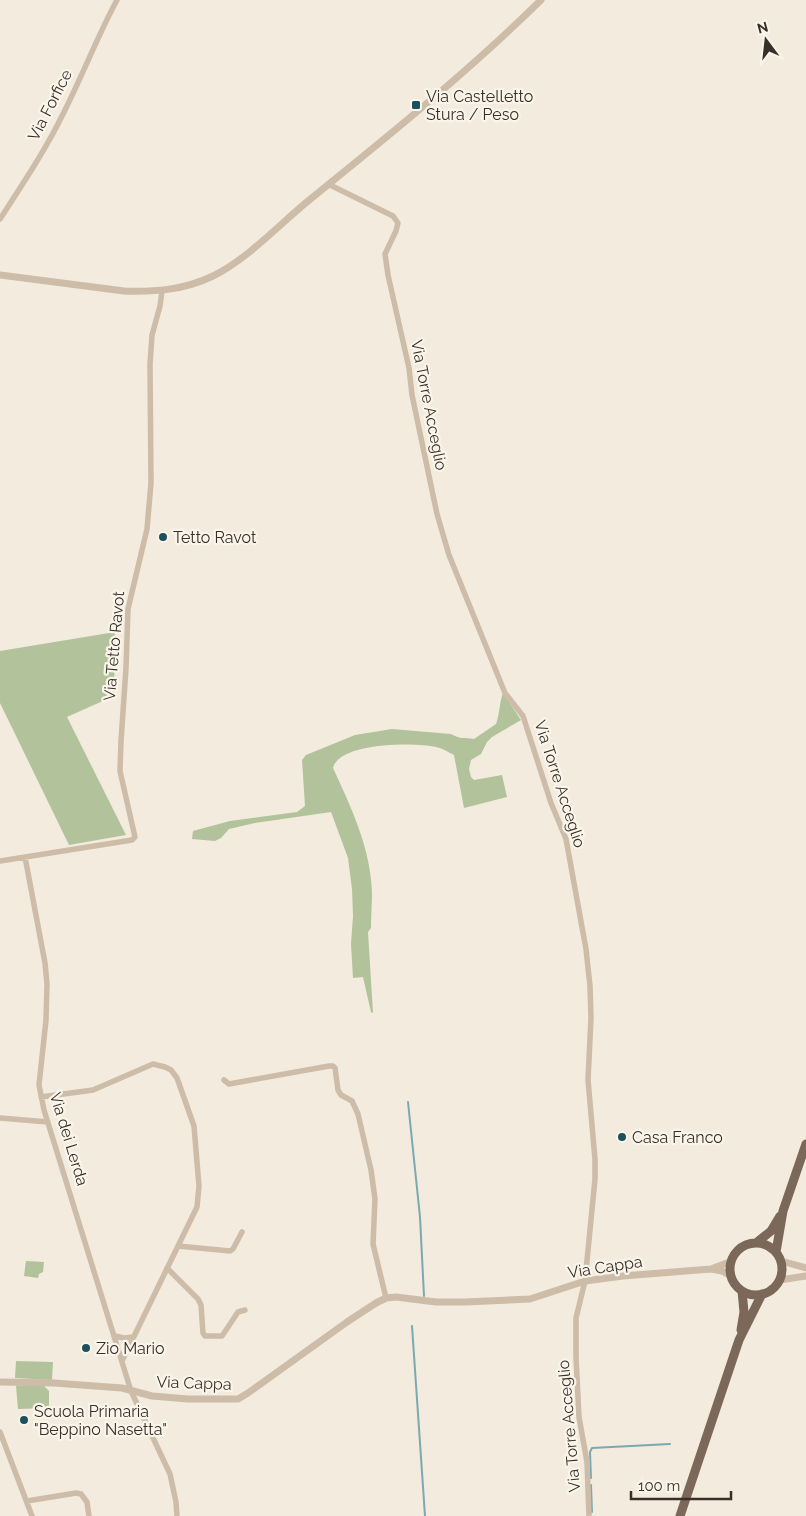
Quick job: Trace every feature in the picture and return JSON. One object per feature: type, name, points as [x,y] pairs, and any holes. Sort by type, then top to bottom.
[{"type":"main road","points":[[776,1252],[783,1211],[806,1144]]},
{"type":"main road","points":[[756,1243],[770,1247],[776,1252],[781,1261],[782,1274],[780,1280],[769,1292],[748,1294],[737,1287],[731,1276],[732,1261],[741,1248],[756,1243],[771,1231],[783,1211]]},
{"type":"main road","points":[[739,1340],[744,1312],[742,1291]]},
{"type":"main road","points":[[680,1516],[739,1340],[762,1294]]},
{"type":"street","name":"Via Forfice","points":[[0,219],[52,136],[96,39],[117,0]]},
{"type":"street","points":[[0,274],[124,291],[162,291],[194,284],[215,275],[252,248],[492,48],[538,3]]},
{"type":"street","name":"Via Torre Acceglio","points":[[328,184],[393,216],[398,222],[396,231],[385,254],[388,276],[409,368],[412,395],[448,555],[505,692],[523,716],[551,803],[570,852],[573,883],[586,949],[591,1018],[588,1080],[595,1179],[585,1281],[576,1318],[579,1417],[587,1462],[589,1516]]},
{"type":"street","name":"Via Tetto Ravot","points":[[0,861],[132,840],[135,837],[120,770],[120,741],[126,668],[128,609],[147,529],[151,483],[150,364],[152,336],[162,291]]},
{"type":"street","name":"Via dei Lerda","points":[[25,856],[47,984],[46,1020],[40,1077],[41,1097],[131,1391],[170,1474],[176,1502],[176,1516]]},
{"type":"street","points":[[41,1097],[93,1090],[153,1064],[165,1067],[175,1074],[194,1126],[199,1186],[197,1207],[122,1361]]},
{"type":"street","points":[[224,1080],[230,1084],[329,1066],[335,1068],[338,1090],[352,1101],[358,1114],[371,1170],[375,1199],[373,1244],[386,1298]]},
{"type":"street","points":[[0,1118],[48,1122]]},
{"type":"street","points":[[178,1246],[230,1252],[242,1232]]},
{"type":"street","points":[[711,1269],[732,1261]]},
{"type":"street","points":[[781,1261],[806,1268]]},
{"type":"street","points":[[167,1268],[198,1299],[201,1305],[203,1333],[205,1336],[222,1336],[238,1312],[246,1310]]},
{"type":"street","points":[[711,1269],[722,1271],[731,1276]]},
{"type":"street","name":"Via Cappa","points":[[0,1382],[54,1383],[122,1388],[152,1396],[188,1399],[238,1398],[248,1394],[376,1302],[386,1298],[396,1297],[446,1302],[522,1300],[585,1281],[711,1269]]},
{"type":"street","points":[[780,1280],[806,1276]]},
{"type":"street","points":[[114,1336],[133,1337]]},
{"type":"street","points":[[0,1432],[32,1516]]},
{"type":"street","points":[[27,1501],[76,1493],[81,1494],[87,1502],[89,1516]]},
{"type":"green space","points":[[115,632],[114,696],[67,717],[126,835],[69,845],[0,703],[0,651]]},
{"type":"green space","points":[[503,693],[521,720],[492,737],[481,754],[471,760],[469,769],[474,780],[502,775],[507,797],[464,808],[454,755],[443,749],[426,745],[379,746],[363,749],[338,759],[333,768],[359,829],[371,877],[371,928],[368,932],[373,1013],[371,1012],[363,977],[353,978],[351,944],[352,889],[348,858],[331,812],[255,823],[229,829],[221,838],[215,841],[192,839],[193,831],[230,821],[297,812],[305,806],[302,760],[306,755],[355,735],[392,729],[451,734],[460,738],[474,739],[496,724]]},
{"type":"green space","points":[[26,1261],[44,1262],[43,1272],[39,1274],[38,1278],[24,1276]]},
{"type":"green space","points":[[16,1361],[53,1362],[52,1380],[15,1378]]},
{"type":"green space","points":[[43,1385],[49,1391],[49,1408],[18,1409],[16,1386]]},
{"type":"waterway","points":[[408,1102],[420,1217],[424,1296]]},
{"type":"waterway","points":[[412,1326],[425,1516]]},
{"type":"waterway","points":[[591,1478],[590,1452],[592,1448],[670,1444]]},
{"type":"waterway","points":[[591,1485],[592,1512]]},
{"type":"place","name":"Via Castelletto Stura / Peso","points":[[416,105]]},
{"type":"place","name":"Tetto Ravot","points":[[163,537]]},
{"type":"place","name":"Casa Franco","points":[[622,1137]]},
{"type":"place","name":"Zio Mario","points":[[86,1348]]},
{"type":"place","name":"Scuola Primaria \"Beppino Nasetta\"","points":[[24,1420]]}]
